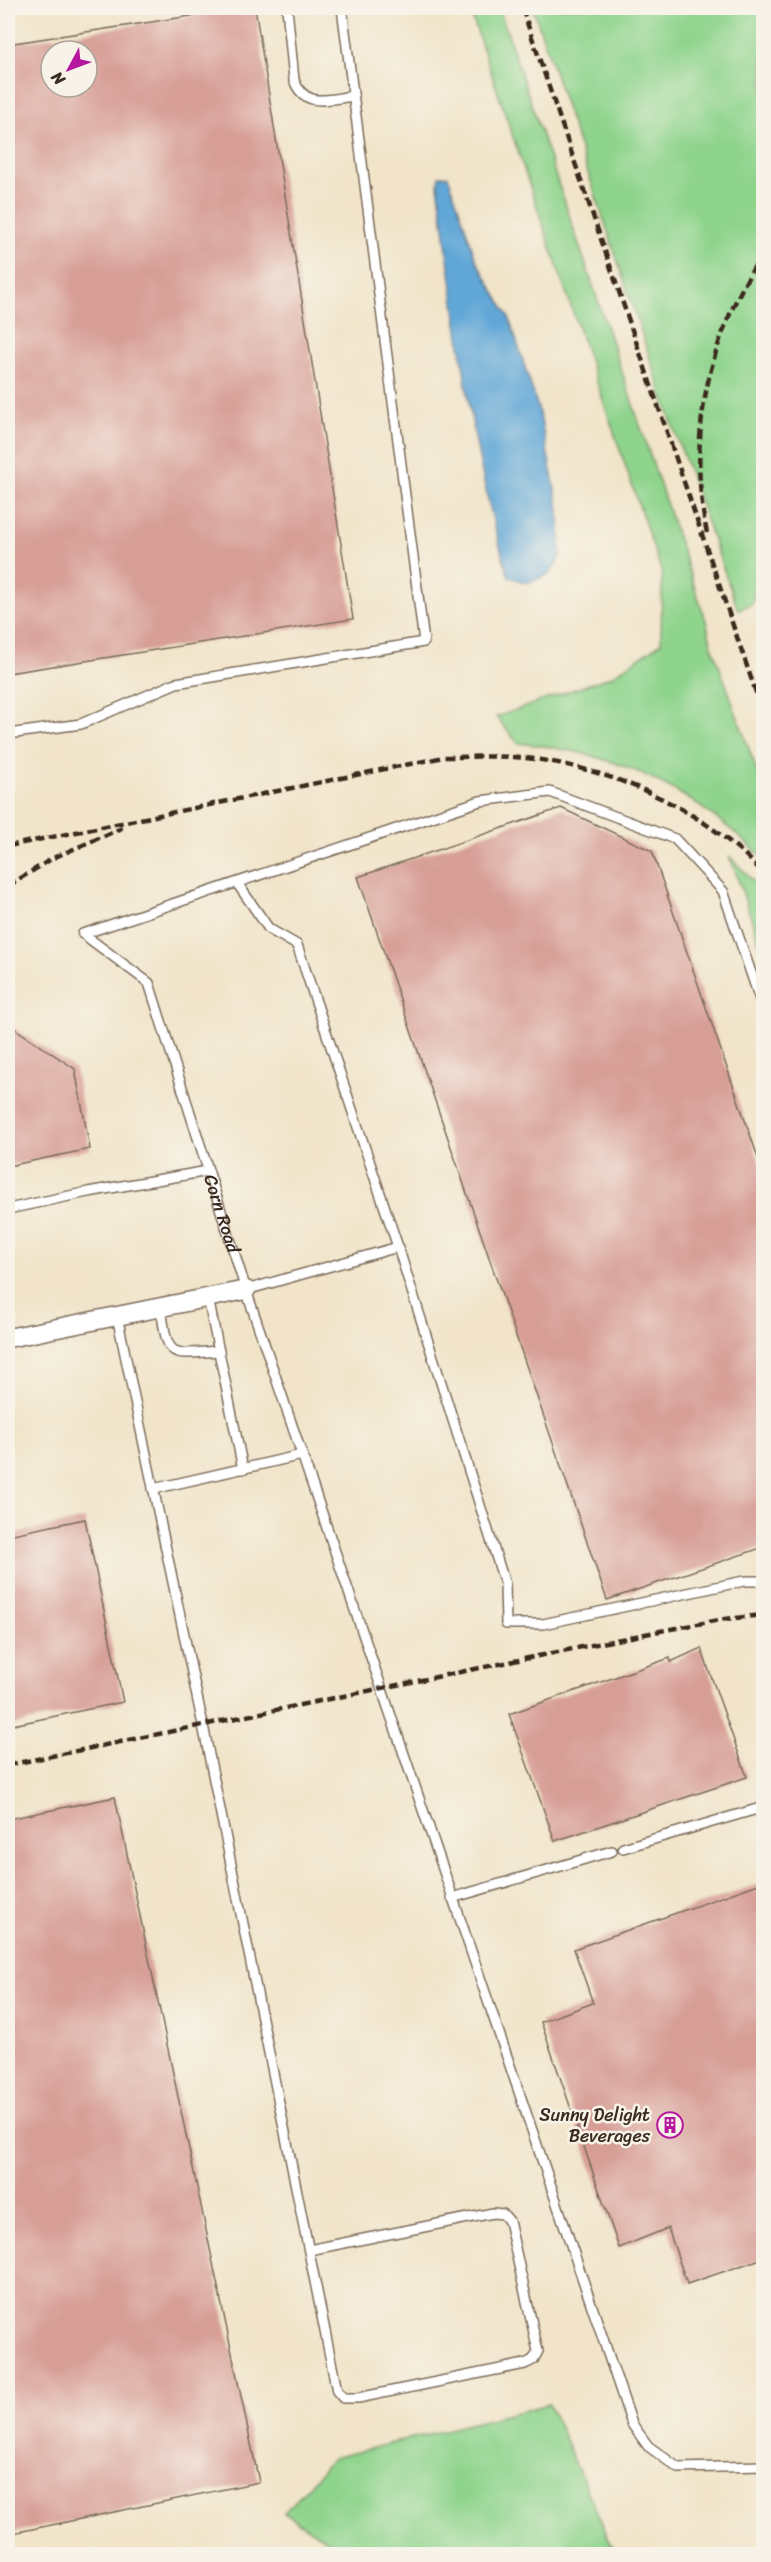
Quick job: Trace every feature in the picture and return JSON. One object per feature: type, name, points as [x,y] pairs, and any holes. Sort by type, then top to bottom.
[{"type":"street","points":[[8,1338],[246,1290]]},
{"type":"lane","points":[[287,8],[294,80],[297,89],[304,96],[315,101],[353,96]]},
{"type":"lane","points":[[8,734],[81,724],[176,682],[424,642],[342,8]]},
{"type":"lane","points":[[764,1011],[723,891],[675,839],[550,792],[480,801],[237,883],[269,928],[297,945],[398,1247],[505,1584],[506,1624],[543,1624],[744,1581],[764,1581]]},
{"type":"lane","name":"Corn Road","points":[[237,883],[83,934],[148,983],[246,1290],[632,2424],[648,2446],[678,2468],[764,2466]]},
{"type":"lane","points":[[8,1209],[208,1171]]},
{"type":"lane","points":[[246,1290],[398,1247]]},
{"type":"lane","points":[[208,1298],[243,1468]]},
{"type":"lane","points":[[162,1307],[166,1341],[171,1348],[184,1354],[219,1351]]},
{"type":"lane","points":[[117,1316],[337,2391],[343,2398],[358,2398],[525,2364],[533,2360],[538,2351],[509,2221],[503,2214],[493,2213],[309,2250]]},
{"type":"lane","points":[[153,1489],[302,1455]]},
{"type":"lane","points":[[623,1848],[764,1807]]},
{"type":"lane","points":[[452,1898],[612,1851]]},
{"type":"green space","points":[[469,8],[499,8],[707,624],[711,643],[763,788],[763,858],[709,812],[651,778],[589,755],[518,743],[496,717],[612,676],[661,643],[662,573]]},
{"type":"green space","points":[[533,8],[763,8],[764,509],[753,603],[738,610],[668,412]]},
{"type":"green space","points":[[729,856],[763,891],[763,954],[735,870]]},
{"type":"green space","points":[[549,2404],[615,2553],[663,2554],[349,2554],[284,2513],[333,2458]]},
{"type":"water","points":[[439,176],[448,176],[477,262],[509,317],[539,411],[559,509],[561,555],[550,574],[527,583],[509,577],[484,481],[458,333],[438,185]]},
{"type":"building","points":[[255,8],[353,619],[8,673],[8,44],[39,39],[39,99],[99,99],[99,39],[41,39]]},
{"type":"building","points":[[561,808],[652,851],[764,1175],[764,1547],[607,1600],[358,877]]},
{"type":"building","points":[[8,1024],[75,1069],[90,1149],[8,1166]]},
{"type":"building","points":[[85,1519],[123,1702],[8,1726],[8,1535]]},
{"type":"building","points":[[701,1648],[747,1777],[555,1841],[509,1714],[670,1658],[671,1662]]},
{"type":"building","points":[[115,1797],[259,2482],[8,2534],[8,1819]]},
{"type":"building","name":"Sunny Delight Beverages","points":[[764,1882],[764,2258],[687,2284],[668,2228],[619,2248],[541,2022],[593,2003],[574,1949]]},
{"type":"railway","points":[[522,8],[764,716]]},
{"type":"railway","points":[[707,533],[701,497],[699,460],[701,423],[707,387],[716,351],[729,317],[745,283],[764,252]]},
{"type":"railway","points":[[8,846],[444,757],[490,756],[535,759],[566,765],[629,784],[659,797],[716,831],[764,874]]},
{"type":"railway","points":[[8,886],[53,858],[122,828]]},
{"type":"railway","points":[[8,1765],[660,1631],[725,1619],[764,1615]]},
{"type":"place","name":"Sunny Delight Beverages","points":[[670,2125]]}]
